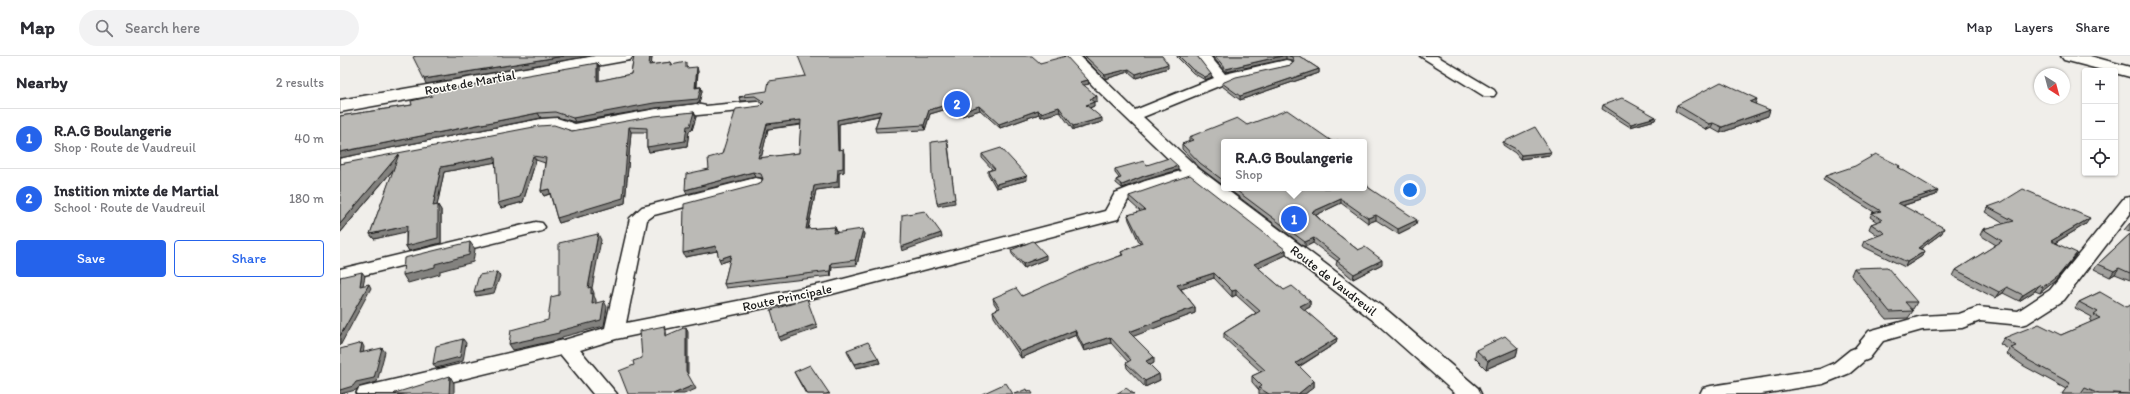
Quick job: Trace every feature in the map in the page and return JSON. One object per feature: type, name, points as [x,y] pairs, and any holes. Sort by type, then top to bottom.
[{"type":"street","name":"Route de Martial","points":[[340,106],[624,56]]},
{"type":"street","name":"Route de Vaudreuil","points":[[1072,56],[1132,116],[1193,173],[1381,316],[1470,394]]},
{"type":"street","points":[[1202,56],[1223,80]]},
{"type":"street","points":[[1427,56],[1489,93]]},
{"type":"street","points":[[2070,56],[2130,72]]},
{"type":"street","points":[[1132,116],[1223,80],[1286,64]]},
{"type":"street","points":[[340,163],[541,124],[557,123],[574,129],[696,109],[706,111],[756,106]]},
{"type":"street","name":"Route Principale","points":[[367,394],[566,347],[614,332],[828,289],[922,263],[1112,215],[1121,197],[1151,185],[1193,173]]},
{"type":"street","points":[[614,332],[639,218],[648,211],[755,183]]},
{"type":"street","points":[[1712,394],[1823,376],[1842,368],[1857,355],[1862,354],[1876,336],[1922,323],[1962,321],[1978,314],[2021,318],[2057,295],[2130,202]]},
{"type":"street","points":[[340,276],[536,227]]},
{"type":"street","points":[[566,347],[606,394]]},
{"type":"building","points":[[564,56],[424,79],[413,57]]},
{"type":"building","points":[[634,56],[650,56],[649,65],[671,62],[671,65],[686,62],[686,68],[697,67],[695,88],[701,87],[698,99],[654,103],[573,118],[555,112],[538,113],[340,152],[340,116],[412,105],[411,101],[432,96],[430,92],[597,63],[597,81],[631,74]]},
{"type":"building","points":[[798,56],[1032,56],[1040,63],[1066,56],[1088,80],[1080,82],[1097,96],[1090,99],[1094,102],[1086,105],[1102,118],[1073,126],[1059,107],[1041,113],[1038,110],[999,124],[979,106],[958,113],[949,104],[929,110],[924,125],[875,128],[881,111],[837,120],[838,150],[843,149],[843,168],[838,169],[837,182],[814,186],[806,229],[835,227],[833,233],[863,229],[855,260],[831,263],[830,271],[724,284],[731,255],[719,259],[716,246],[683,253],[684,204],[760,184],[763,179],[761,174],[753,172],[685,190],[686,174],[709,169],[708,158],[722,154],[736,109],[760,106],[764,102],[755,96],[739,97],[744,96],[745,94],[767,91],[769,81],[806,76]],"holes":[[[801,120],[799,153],[758,158],[767,124]]]},
{"type":"building","points":[[1085,56],[1162,56],[1168,64],[1136,74],[1129,69],[1105,75]]},
{"type":"building","points":[[1179,56],[1197,56],[1211,74],[1205,77],[1193,70]]},
{"type":"building","points":[[1215,56],[1282,56],[1226,69]]},
{"type":"building","points":[[1289,56],[1299,56],[1319,69],[1240,96],[1222,83],[1236,77],[1291,65],[1294,61],[1292,57]]},
{"type":"building","points":[[1721,82],[1757,99],[1750,102],[1770,110],[1722,127],[1713,123],[1709,124],[1677,105]]},
{"type":"building","points":[[1622,98],[1656,117],[1631,124],[1603,105]]},
{"type":"building","points":[[1287,110],[1329,139],[1221,139],[1221,179],[1200,163],[1182,144],[1193,140],[1189,137],[1237,118],[1247,125]]},
{"type":"building","points":[[694,112],[690,126],[687,126],[685,141],[647,147],[647,128],[629,127],[623,198],[557,218],[549,189],[541,191],[546,158],[533,156],[520,197],[498,203],[495,157],[441,167],[433,206],[438,205],[438,238],[406,246],[407,226],[370,234],[399,154],[340,224],[340,164],[539,126],[554,125],[572,131],[654,116]]},
{"type":"building","points":[[1535,127],[1551,152],[1521,155],[1516,149],[1503,142]]},
{"type":"building","points":[[947,140],[955,199],[937,203],[932,176],[931,142]]},
{"type":"building","points":[[1001,148],[1027,176],[996,184],[988,171],[995,169],[982,154]]},
{"type":"building","points":[[1876,154],[1900,166],[1898,167],[1938,191],[1898,203],[1944,228],[1918,248],[1925,251],[1907,262],[1864,241],[1885,233],[1871,224],[1882,220],[1872,213],[1881,211],[1825,176],[1855,166]]},
{"type":"building","points":[[1169,158],[1178,166],[1144,176],[1122,185],[1116,180],[1121,178],[1115,169],[1144,161],[1147,165]]},
{"type":"building","points":[[1190,175],[1286,250],[1254,264],[1284,290],[1292,286],[1310,301],[1300,306],[1337,338],[1296,363],[1314,381],[1298,394],[1269,394],[1259,388],[1262,386],[1252,376],[1265,370],[1224,333],[1260,311],[1236,290],[1232,291],[1214,273],[1177,285],[1195,307],[1129,332],[1154,357],[1146,361],[1159,374],[1145,381],[1126,363],[1131,360],[1110,337],[1083,346],[1075,330],[1020,352],[993,311],[1000,308],[993,298],[1016,288],[1022,296],[1086,268],[1123,255],[1121,252],[1142,243],[1128,215],[1145,210],[1129,196]]},
{"type":"building","points":[[1367,185],[1369,188],[1417,220],[1398,229],[1376,215],[1368,218],[1341,199],[1312,212],[1358,250],[1365,247],[1382,260],[1354,274],[1337,261],[1340,259],[1314,238],[1305,242],[1237,191],[1367,191]]},
{"type":"building","points":[[2023,189],[2090,218],[2051,241],[2077,253],[2059,275],[2043,287],[2039,285],[2023,295],[2007,287],[1999,292],[1956,270],[2002,241],[1983,229],[2014,221],[1988,207],[2002,202]]},
{"type":"building","points":[[925,211],[941,233],[901,247],[902,215]]},
{"type":"building","points":[[598,234],[588,288],[591,287],[591,294],[593,293],[592,304],[604,301],[601,320],[559,331],[559,333],[509,344],[511,330],[548,320],[551,297],[559,295],[559,243]]},
{"type":"building","points":[[2130,234],[2130,273],[2119,268],[2114,271],[2098,264]]},
{"type":"building","points":[[1033,241],[1046,255],[1023,264],[1011,250]]},
{"type":"building","points":[[470,242],[469,255],[435,264],[435,267],[403,275],[404,258]]},
{"type":"building","points":[[1887,267],[1917,302],[1905,302],[1913,311],[1890,312],[1854,268]]},
{"type":"building","points":[[362,272],[360,286],[369,284],[340,336],[340,277]]},
{"type":"building","points":[[497,272],[492,289],[474,292],[479,275]]},
{"type":"building","points":[[2100,292],[2126,307],[2130,305],[2130,394],[2099,394],[2085,388],[2081,394],[2062,394],[2070,383],[2028,360],[2011,348],[2016,346],[2004,338],[2039,324],[2061,335],[2100,318],[2094,315],[2098,312],[2079,302]]},
{"type":"building","points":[[807,299],[816,324],[779,337],[771,310]]},
{"type":"building","points":[[664,326],[665,336],[686,327],[686,371],[694,385],[673,394],[628,394],[619,371],[634,365],[633,361],[642,358],[640,331]]},
{"type":"building","points":[[1505,336],[1518,348],[1488,361],[1476,350]]},
{"type":"building","points":[[463,339],[460,357],[433,364],[436,346]]},
{"type":"building","points":[[868,342],[878,358],[855,364],[847,350]]},
{"type":"building","points":[[362,343],[360,353],[382,348],[374,378],[356,382],[353,386],[340,390],[340,349]]},
{"type":"building","points":[[810,365],[829,393],[807,394],[794,372]]},
{"type":"building","points":[[450,376],[449,394],[394,394],[395,393]]},
{"type":"building","points":[[1006,383],[1013,394],[982,394]]},
{"type":"building","points":[[1126,388],[1134,394],[1116,394]]},
{"type":"building","points":[[1027,389],[1028,392],[1031,391],[1033,394],[1014,394]]},
{"type":"place","name":"Instition mixte de Martial","points":[[957,104]]},
{"type":"place","name":"R.A.G Boulangerie","points":[[1294,219]]}]
